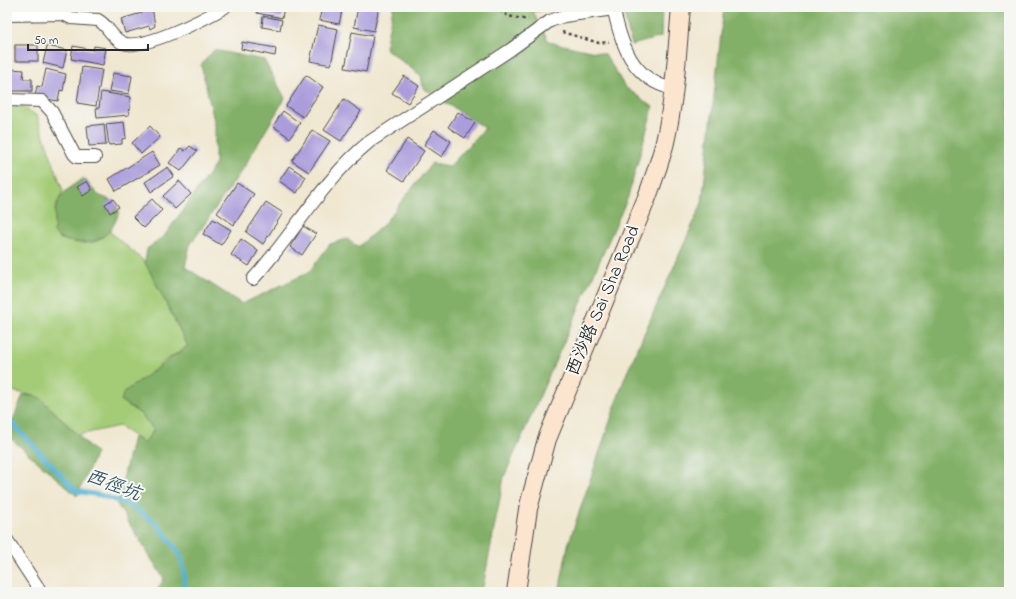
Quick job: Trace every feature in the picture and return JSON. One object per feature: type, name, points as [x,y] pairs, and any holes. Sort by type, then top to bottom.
[{"type":"main road","name":"西沙路 Sai Sha Road","points":[[516,592],[528,510],[540,463],[558,410],[652,182],[665,142],[673,89],[681,7]]},
{"type":"street","points":[[7,15],[64,10],[71,18],[98,20],[118,40],[129,44],[158,38],[225,7]]},
{"type":"street","points":[[252,279],[272,258],[292,228],[351,158],[362,148],[510,50],[546,24],[564,16],[614,8],[622,41],[635,67],[649,80],[673,89]]},
{"type":"street","points":[[7,100],[42,101],[52,112],[74,154],[77,157],[95,157]]},
{"type":"street","points":[[7,540],[41,592]]},
{"type":"path","points":[[495,7],[508,16],[546,24]]},
{"type":"path","points":[[559,31],[596,42],[610,41]]},
{"type":"green space","points":[[393,7],[561,7],[533,12],[549,42],[605,54],[625,87],[653,107],[628,197],[504,477],[482,592],[156,592],[164,579],[117,504],[133,437],[144,443],[154,430],[141,414],[121,401],[124,392],[188,346],[145,262],[147,249],[165,235],[215,165],[215,125],[201,65],[214,50],[264,60],[285,98],[244,167],[190,245],[185,267],[242,304],[309,272],[330,244],[347,239],[358,247],[383,225],[432,163],[450,166],[485,128],[423,88],[421,76],[385,48]]},
{"type":"green space","points":[[622,7],[662,7],[661,37],[632,45]]},
{"type":"green space","points":[[724,7],[1009,7],[1009,592],[559,592],[568,545],[625,377],[702,203]]},
{"type":"green space","points":[[7,104],[24,107],[37,116],[63,191],[55,210],[59,238],[73,242],[88,243],[97,241],[109,231],[145,262],[188,346],[163,362],[121,401],[141,414],[154,430],[144,443],[119,426],[78,435],[39,397],[7,390]]},
{"type":"green space","points":[[84,178],[98,195],[108,199],[119,211],[117,219],[109,231],[98,239],[91,242],[66,241],[54,232],[55,212],[57,205],[59,199],[68,189]]},
{"type":"green space","points":[[23,395],[39,397],[96,453],[77,496],[7,435]]},
{"type":"building","points":[[152,7],[155,26],[150,29],[149,26],[125,33],[121,19],[145,12],[144,8]]},
{"type":"building","points":[[258,7],[284,7],[282,18],[257,13]]},
{"type":"building","points":[[322,7],[343,7],[339,24],[319,20]]},
{"type":"building","points":[[358,7],[379,7],[374,31],[354,27]]},
{"type":"building","points":[[263,16],[282,20],[280,30],[262,27]]},
{"type":"building","points":[[318,25],[338,29],[331,65],[310,61]]},
{"type":"building","points":[[352,32],[373,36],[366,72],[345,68]]},
{"type":"building","points":[[242,42],[276,48],[275,56],[241,49]]},
{"type":"building","points":[[15,45],[38,45],[38,61],[15,61]]},
{"type":"building","points":[[47,46],[67,50],[63,68],[43,63]]},
{"type":"building","points":[[73,46],[93,50],[94,46],[106,48],[103,65],[71,59]]},
{"type":"building","points":[[82,67],[102,70],[96,106],[77,103]]},
{"type":"building","points":[[11,69],[24,70],[23,79],[32,79],[32,91],[11,91]]},
{"type":"building","points":[[46,69],[66,74],[63,91],[60,90],[58,101],[35,97],[37,86],[42,87]]},
{"type":"building","points":[[113,73],[132,76],[129,94],[109,91]]},
{"type":"building","points":[[306,75],[323,87],[303,117],[286,106]]},
{"type":"building","points":[[404,76],[419,86],[408,103],[392,93]]},
{"type":"building","points":[[101,92],[131,97],[129,115],[97,118],[96,108],[99,108]]},
{"type":"building","points":[[344,99],[361,111],[341,141],[324,130]]},
{"type":"building","points":[[283,111],[300,123],[290,138],[273,126]]},
{"type":"building","points":[[458,112],[475,123],[465,138],[448,127]]},
{"type":"building","points":[[124,122],[126,138],[122,139],[122,144],[109,145],[106,124]]},
{"type":"building","points":[[104,124],[106,145],[89,146],[87,126]]},
{"type":"building","points":[[150,126],[160,137],[141,154],[132,143]]},
{"type":"building","points":[[312,130],[330,141],[309,172],[292,161]]},
{"type":"building","points":[[434,130],[451,141],[442,157],[424,145]]},
{"type":"building","points":[[407,139],[424,151],[404,181],[387,170]]},
{"type":"building","points":[[190,146],[197,151],[181,171],[169,163],[181,148],[185,151]]},
{"type":"building","points":[[152,152],[160,165],[116,191],[109,179]]},
{"type":"building","points":[[289,166],[306,177],[297,193],[279,181]]},
{"type":"building","points":[[168,167],[174,176],[151,192],[145,182]]},
{"type":"building","points":[[87,181],[92,190],[83,196],[77,187]]},
{"type":"building","points":[[179,181],[191,194],[175,209],[163,196]]},
{"type":"building","points":[[237,183],[254,194],[234,225],[217,213]]},
{"type":"building","points":[[113,199],[119,207],[110,213],[105,204]]},
{"type":"building","points":[[152,199],[162,210],[144,228],[133,217]]},
{"type":"building","points":[[266,202],[283,213],[263,244],[246,232]]},
{"type":"building","points":[[213,219],[231,230],[221,245],[203,234]]},
{"type":"building","points":[[303,226],[316,234],[302,255],[290,247]]},
{"type":"building","points":[[241,239],[258,251],[249,266],[231,255]]},
{"type":"waterway","name":"西徑坑","points":[[7,418],[76,491],[100,495],[132,506],[157,524],[180,554],[184,570],[185,592]]}]
